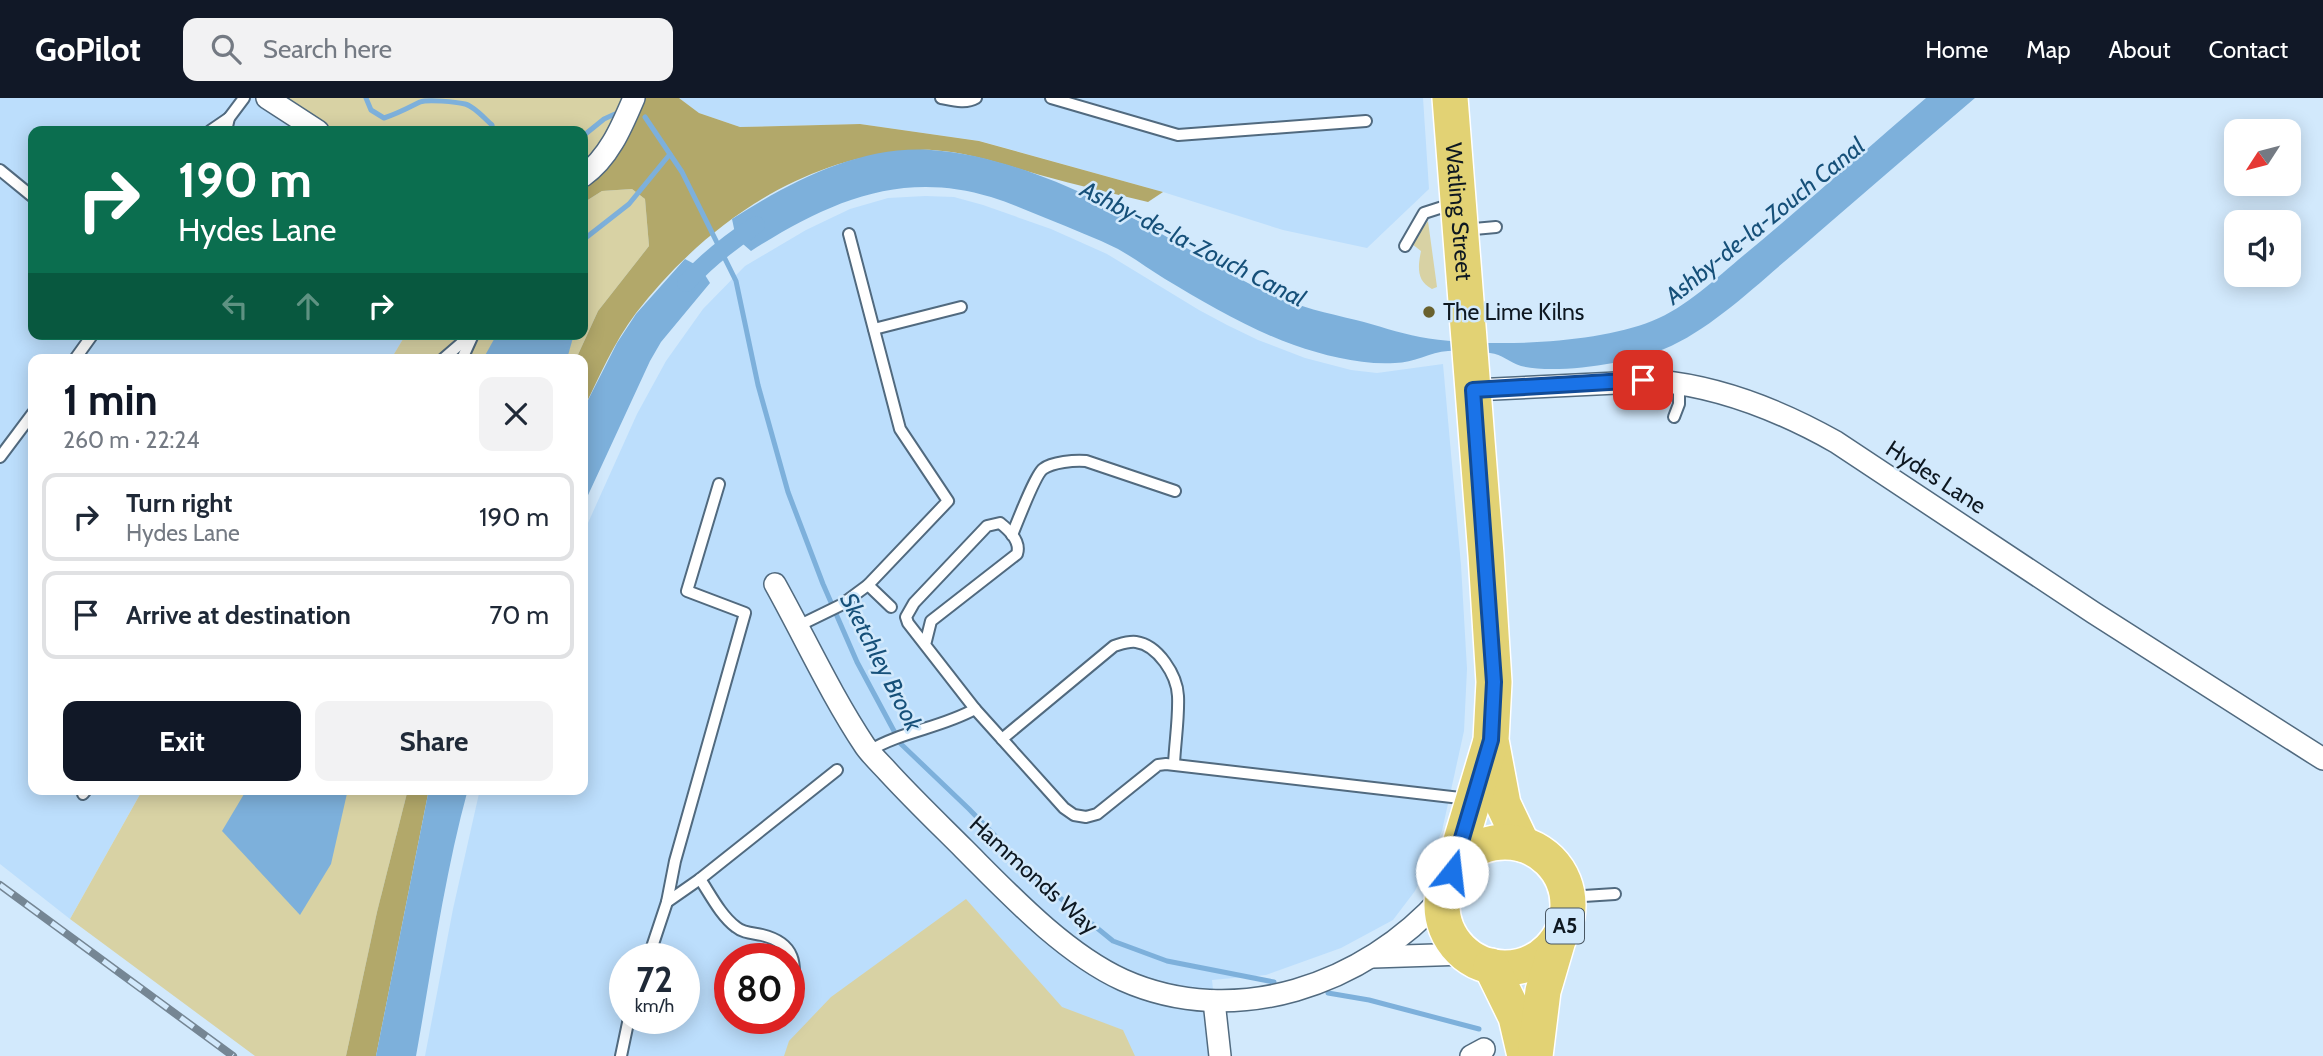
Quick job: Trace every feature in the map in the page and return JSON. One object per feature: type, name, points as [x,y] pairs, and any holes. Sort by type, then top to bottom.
[{"type":"highway","name":"Watling Street","points":[[1450,98],[1472,379]]},
{"type":"highway","points":[[1472,379],[1494,682],[1491,740],[1503,804],[1522,844]]},
{"type":"highway","points":[[1491,740],[1447,884],[1444,918],[1452,937],[1478,960],[1516,1017],[1525,1056]]},
{"type":"highway","points":[[1447,884],[1465,856],[1482,846],[1502,842],[1522,844]]},
{"type":"highway","name":"A5","points":[[1522,844],[1539,851],[1553,863],[1563,879],[1568,897],[1566,919],[1543,991],[1535,1056]]},
{"type":"highway","name":"A5","points":[[1478,960],[1510,968],[1529,963],[1545,954],[1558,940]]},
{"type":"street","points":[[267,98],[310,126]]},
{"type":"street","points":[[588,173],[615,139],[634,98]]},
{"type":"street","name":"Hydes Lane","points":[[1472,379],[1679,383],[1743,400],[1800,422],[1836,442],[2094,613],[2323,759]]},
{"type":"street","name":"Hammonds Way","points":[[775,584],[805,623],[837,700],[876,747],[985,870],[1077,952],[1122,979],[1173,996],[1214,1001],[1250,1001],[1280,996],[1319,983],[1373,957],[1411,929],[1447,884]]},
{"type":"street","name":"Hammonds Way","points":[[1373,957],[1478,960]]},
{"type":"street","points":[[1214,1001],[1220,1056]]},
{"type":"lane","points":[[225,126],[244,98]]},
{"type":"lane","points":[[941,98],[957,101],[972,101],[976,98]]},
{"type":"lane","points":[[1051,98],[1178,135],[1366,121]]},
{"type":"lane","points":[[217,126],[229,118]]},
{"type":"lane","points":[[0,170],[28,193]]},
{"type":"lane","points":[[1405,246],[1424,213],[1459,216],[1496,227]]},
{"type":"lane","points":[[805,623],[841,605],[868,585],[948,501],[900,429],[849,234]]},
{"type":"lane","points":[[874,330],[961,307]]},
{"type":"lane","points":[[449,354],[465,340]]},
{"type":"lane","points":[[1674,416],[1679,404],[1679,383]]},
{"type":"lane","points":[[0,457],[28,420]]},
{"type":"lane","points":[[1012,535],[1040,472],[1050,466],[1086,461],[1175,491]]},
{"type":"lane","points":[[653,943],[746,613],[687,591],[719,484]]},
{"type":"lane","points":[[925,645],[931,621],[1017,554],[1018,549],[1012,535],[1000,523],[987,526],[914,603],[906,617],[908,623],[925,645],[975,709],[1054,798],[1074,815],[1086,817],[1097,814],[1158,765],[1174,764],[1472,800]]},
{"type":"lane","points":[[868,585],[891,607]]},
{"type":"lane","points":[[1002,740],[1114,646],[1138,642],[1151,648],[1172,675],[1178,694],[1174,764]]},
{"type":"lane","points":[[876,747],[957,719],[975,709]]},
{"type":"lane","points":[[667,902],[837,771]]},
{"type":"lane","points":[[700,878],[736,928],[773,938],[780,943]]},
{"type":"lane","points":[[1568,897],[1615,894]]},
{"type":"lane","points":[[621,1056],[626,1034]]},
{"type":"shaded area","points":[[0,98],[267,98],[310,126],[28,126],[28,340],[402,340],[394,354],[28,354],[28,795],[140,795],[70,919],[0,864]]},
{"type":"shaded area","points":[[267,98],[634,98],[588,168],[588,126],[310,126]]},
{"type":"shaded area","points":[[634,98],[679,98],[699,113],[740,127],[860,124],[979,141],[1163,192],[1148,202],[973,156],[932,150],[861,158],[823,169],[752,205],[689,255],[661,283],[628,324],[588,400],[588,354],[578,354],[585,340],[588,340],[588,333],[598,311],[649,246],[645,199],[632,189],[602,191],[588,200],[588,176]]},
{"type":"shaded area","points":[[679,98],[1423,98],[1429,189],[1367,248],[1283,230],[1163,192],[980,141],[860,124],[740,127],[699,113]]},
{"type":"shaded area","points":[[1926,98],[1975,98],[1717,318],[1664,349],[1633,359],[1594,366],[1536,368],[1521,366],[1494,354],[1469,351],[1441,352],[1402,363],[1357,361],[1318,353],[1277,339],[1244,323],[1101,241],[1005,202],[958,189],[895,189],[865,196],[807,218],[751,251],[736,238],[732,219],[802,180],[852,160],[904,150],[961,154],[1022,169],[1083,194],[1141,222],[1246,282],[1303,306],[1412,335],[1446,340],[1505,343],[1569,340],[1627,329],[1652,321],[1689,300]]},
{"type":"shaded area","points":[[632,189],[645,199],[649,246],[598,311],[588,333],[588,200],[602,191]]},
{"type":"shaded area","points":[[954,197],[1051,229],[1107,254],[1227,325],[1305,358],[1351,370],[1377,373],[1443,364],[1461,565],[1467,669],[1464,731],[1442,831],[1415,891],[1393,920],[1341,948],[1266,975],[1212,980],[1220,1056],[425,1056],[453,909],[479,795],[588,795],[588,523],[637,414],[666,361],[703,309],[745,266],[806,230],[850,209],[888,198]]},
{"type":"shaded area","points":[[1428,221],[1437,287],[1432,289],[1421,277],[1421,251],[1412,244]]},
{"type":"shaded area","points":[[685,259],[700,267],[710,283],[661,342],[650,361],[588,495],[588,400],[617,343],[636,314]]},
{"type":"shaded area","points":[[402,340],[585,340],[578,354],[394,354]]},
{"type":"shaded area","points":[[494,340],[572,340],[568,354],[486,354]]},
{"type":"shaded area","points":[[140,795],[406,795],[377,912],[346,1056],[255,1056],[70,919]]},
{"type":"shaded area","points":[[243,795],[347,795],[331,864],[300,915],[222,831]]},
{"type":"shaded area","points":[[406,795],[428,795],[376,1056],[346,1056],[377,912]]},
{"type":"shaded area","points":[[428,795],[467,795],[445,889],[416,1056],[376,1056]]},
{"type":"shaded area","points":[[966,899],[1062,1007],[1123,1030],[1135,1056],[784,1056],[789,1041],[796,1034],[805,1034],[805,1024],[831,997]]},
{"type":"waterway","points":[[366,98],[371,110],[384,118],[420,102],[442,101],[468,105],[492,126]]},
{"type":"waterway","points":[[588,132],[615,114]]},
{"type":"waterway","name":"Sketchley Brook","points":[[645,117],[682,172],[736,281],[758,385],[788,492],[823,584],[857,662],[901,744],[1038,880],[1113,941],[1167,961],[1274,982]]},
{"type":"waterway","points":[[588,236],[629,204],[670,154]]},
{"type":"waterway","name":"Ashby-de-la-Zouch Canal","points":[[686,283],[719,252],[756,225]]},
{"type":"waterway","name":"Sketchley Brook","points":[[1328,993],[1369,1000],[1479,1029]]},
{"type":"railway","points":[[0,885],[233,1056]]},
{"type":"place","name":"The Lime Kilns","points":[[1429,312]]},
{"type":"route","points":[[1452,872],[1491,740],[1494,682],[1473,390],[1643,380]]}]
